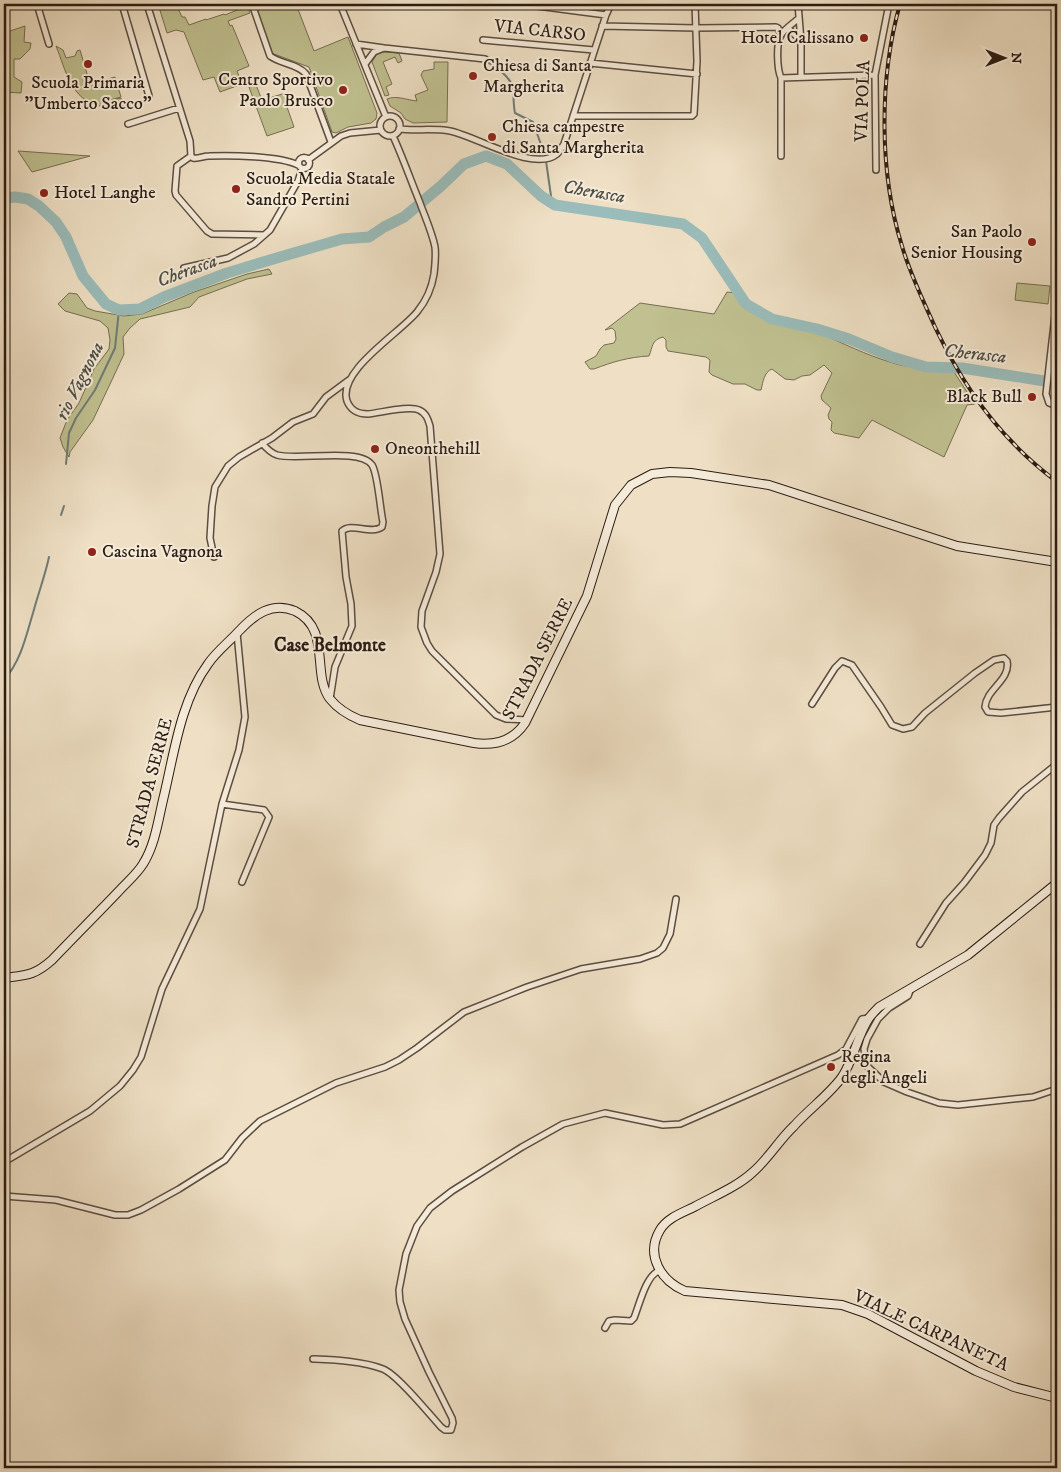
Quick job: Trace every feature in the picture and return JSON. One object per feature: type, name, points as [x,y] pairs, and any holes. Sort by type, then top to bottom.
[{"type":"main road","name":"STRADA SERRE","points":[[4,978],[23,976],[40,970],[52,960],[143,865],[152,846],[182,718],[208,664],[257,614],[269,609],[282,608],[295,611],[306,618],[314,629],[318,641],[324,686],[330,700],[345,714],[360,720],[481,744],[496,744],[510,739],[519,732],[527,720],[587,596],[616,505],[632,485],[652,474],[670,472],[692,473],[768,485],[957,546],[1057,562]]},
{"type":"main road","points":[[660,1270],[654,1257],[656,1240],[661,1229],[671,1218],[740,1182],[754,1172],[792,1128],[841,1078],[869,1018],[879,1007],[968,955],[1057,883]]},
{"type":"main road","name":"VIALE CARPANETA","points":[[660,1270],[672,1284],[685,1291],[842,1305],[874,1317],[976,1371],[1014,1387],[1056,1399]]},
{"type":"street","points":[[4,5],[10,4]]},
{"type":"street","points":[[37,4],[49,44]]},
{"type":"street","points":[[122,4],[149,96]]},
{"type":"street","points":[[147,4],[192,148],[191,156],[177,166],[176,195],[207,231],[212,234],[264,235]]},
{"type":"street","points":[[252,4],[270,56],[277,61],[302,69],[306,74],[331,142]]},
{"type":"street","points":[[340,4],[386,117]]},
{"type":"street","points":[[522,4],[606,15]]},
{"type":"street","points":[[399,129],[449,131],[530,160],[557,154],[564,144],[602,26],[611,4]]},
{"type":"street","points":[[573,116],[692,116],[696,112],[695,4]]},
{"type":"street","points":[[798,4],[802,77]]},
{"type":"street","name":"VIA POLA","points":[[876,170],[875,75],[889,4]]},
{"type":"street","points":[[781,35],[799,18]]},
{"type":"street","points":[[602,26],[696,28],[776,26],[781,35],[778,61],[781,78],[781,156]]},
{"type":"street","points":[[788,28],[801,42]]},
{"type":"street","name":"VIA CARSO","points":[[483,40],[594,50]]},
{"type":"street","points":[[356,44],[485,59]]},
{"type":"street","points":[[365,64],[374,52],[384,48]]},
{"type":"street","points":[[590,63],[697,74]]},
{"type":"street","points":[[781,78],[875,75]]},
{"type":"street","points":[[128,124],[179,108]]},
{"type":"street","points":[[386,117],[395,118],[399,123],[399,129],[393,136]]},
{"type":"street","points":[[386,117],[381,124],[381,130],[385,134],[393,136]]},
{"type":"street","points":[[308,160],[341,136],[350,133],[381,130]]},
{"type":"street","points":[[393,136],[425,216],[435,250],[434,272],[429,292],[419,310],[355,371],[346,394],[350,407],[355,412],[368,414],[415,408],[428,417],[440,546],[436,572],[422,611],[422,627],[427,643],[439,659],[496,715],[506,719],[527,720]]},
{"type":"street","points":[[191,156],[196,159],[208,156],[274,159],[290,161],[300,167],[308,167],[308,160]]},
{"type":"street","points":[[184,268],[228,258],[254,244],[270,230],[298,181],[300,167],[298,161],[302,158],[308,160]]},
{"type":"street","points":[[1057,298],[1046,394],[1049,403],[1057,406]]},
{"type":"street","points":[[214,557],[210,538],[212,506],[215,487],[228,466],[239,456],[272,438],[293,422],[314,414],[326,397],[350,380]]},
{"type":"street","points":[[262,444],[276,455],[287,457],[339,455],[365,459],[370,462],[374,470],[382,527],[376,530],[346,528],[342,531],[352,626],[335,667],[330,700]]},
{"type":"street","points":[[4,1162],[90,1111],[120,1086],[141,1057],[162,988],[200,909],[222,804],[240,750],[245,717],[237,633]]},
{"type":"street","points":[[812,704],[835,668],[842,661],[852,665],[882,707],[892,725],[899,728],[908,728],[912,727],[925,712],[955,688],[994,660],[1004,658],[1008,661],[1008,669],[986,700],[986,710],[994,714],[1057,707]]},
{"type":"street","points":[[920,944],[946,903],[985,855],[991,843],[994,825],[998,818],[1022,792],[1057,764]]},
{"type":"street","points":[[222,804],[264,810],[269,817],[242,882]]},
{"type":"street","points":[[4,1196],[56,1200],[115,1215],[128,1215],[141,1210],[225,1160],[242,1138],[260,1121],[336,1083],[392,1064],[417,1048],[458,1016],[472,1009],[527,987],[581,969],[640,959],[658,953],[663,948],[670,934],[676,898]]},
{"type":"street","points":[[911,987],[908,996],[878,1019],[867,1039],[864,1049],[867,1066],[884,1082],[939,1103],[958,1105],[1033,1097],[1057,1089]]},
{"type":"street","points":[[313,1359],[366,1365],[384,1370],[394,1377],[441,1427],[445,1430],[451,1430],[452,1418],[405,1319],[400,1302],[399,1290],[406,1254],[417,1226],[430,1208],[452,1191],[563,1124],[593,1115],[605,1114],[663,1125],[680,1124],[838,1055],[846,1049],[862,1019],[869,1018]]},
{"type":"street","points":[[605,1328],[609,1321],[631,1321],[634,1318],[650,1278],[654,1272],[660,1270]]},
{"type":"green space","points":[[158,4],[176,4],[182,17],[185,17],[189,25],[225,15],[247,6],[250,13],[228,21],[230,26],[232,25],[249,66],[237,71],[242,84],[220,92],[214,77],[203,80],[184,32],[176,30],[167,33]]},
{"type":"green space","name":"Centro Sportivo Paolo Brusco","points":[[255,4],[296,4],[314,51],[348,37],[377,113],[376,119],[371,123],[348,127],[336,133],[332,132],[309,67],[272,52]]},
{"type":"green space","points":[[25,26],[24,42],[31,43],[30,49],[20,59],[14,59],[14,77],[22,82],[21,93],[4,92],[4,33]]},
{"type":"green space","points":[[56,46],[63,50],[66,58],[75,56],[77,51],[80,50],[90,84],[115,77],[121,97],[107,101],[121,98],[123,106],[100,106],[82,98],[71,83]]},
{"type":"green space","points":[[383,52],[399,53],[402,61],[398,63],[395,57],[383,62],[392,84],[386,87],[389,95],[385,96],[372,62],[377,54]]},
{"type":"green space","points":[[434,62],[448,62],[447,122],[413,123],[405,119],[401,113],[390,106],[387,99],[398,98],[417,101],[415,95],[428,90],[421,75],[423,71],[434,69]]},
{"type":"green space","points":[[256,85],[262,100],[286,93],[290,105],[287,107],[294,127],[267,136],[249,87]]},
{"type":"green space","points":[[18,151],[90,156],[32,172]]},
{"type":"green space","points":[[269,269],[272,274],[247,279],[199,297],[190,307],[140,319],[130,328],[123,337],[124,354],[111,382],[93,420],[70,452],[69,457],[60,438],[67,420],[79,403],[94,369],[109,349],[110,340],[108,328],[100,321],[65,311],[58,304],[69,293],[77,294],[87,308],[95,311],[124,316],[142,314],[194,292],[247,274]]},
{"type":"green space","points":[[1017,283],[1050,286],[1048,304],[1015,300]]},
{"type":"green space","points":[[727,292],[736,293],[763,317],[819,333],[881,359],[905,366],[954,372],[975,404],[967,405],[944,457],[872,420],[859,438],[834,433],[831,430],[832,422],[828,415],[831,408],[822,400],[821,396],[832,373],[824,365],[810,375],[794,380],[785,379],[772,369],[769,370],[761,390],[757,390],[745,384],[733,384],[712,375],[709,372],[710,360],[706,357],[668,351],[666,340],[663,337],[654,342],[649,356],[621,360],[594,369],[590,369],[585,362],[596,356],[604,345],[614,343],[616,339],[615,331],[612,328],[605,330],[640,303],[714,314]]},
{"type":"waterway","points":[[487,62],[499,69],[512,84],[515,113],[533,122],[545,156]]},
{"type":"waterway","name":"Cherasca","points":[[4,198],[28,199],[39,206],[56,222],[66,237],[83,276],[106,304],[119,310],[140,309],[164,297],[227,273],[342,239],[369,237],[404,217],[464,164],[486,156],[507,164],[541,196],[555,205],[683,224],[702,238],[746,304],[772,319],[817,329],[849,339],[892,357],[926,367],[962,368],[1057,383]]},
{"type":"waterway","points":[[546,161],[552,203]]},
{"type":"waterway","name":"rio Vagnona","points":[[66,464],[69,433],[76,418],[95,390],[115,348],[119,310]]},
{"type":"waterway","points":[[61,515],[64,506]]},
{"type":"waterway","name":"rio Vagnona","points":[[4,680],[15,665],[22,648],[49,557]]},
{"type":"railway","points":[[900,4],[888,63],[885,125],[889,188],[894,218],[905,256],[935,327],[951,358],[980,404],[1025,455],[1057,482]]},
{"type":"place","name":"Hotel Calissano","points":[[864,38]]},
{"type":"place","name":"Scuola Primaria \"Umberto Sacco\"","points":[[88,64]]},
{"type":"place","name":"Chiesa di Santa Margherita","points":[[473,76]]},
{"type":"place","name":"Centro Sportivo Paolo Brusco","points":[[343,90]]},
{"type":"place","name":"Chiesa campestre di Santa Margherita","points":[[492,137]]},
{"type":"place","name":"Scuola Media Statale Sandro Pertini","points":[[236,189]]},
{"type":"place","name":"Hotel Langhe","points":[[44,193]]},
{"type":"place","name":"San Paolo Senior Housing","points":[[1032,242]]},
{"type":"place","name":"Black Bull","points":[[1032,397]]},
{"type":"place","name":"Oneonthehill","points":[[375,449]]},
{"type":"place","name":"Cascina Vagnona","points":[[92,552]]},
{"type":"place","name":"Regina degli Angeli","points":[[831,1067]]},
{"type":"district","name":"Case Belmonte","points":[[330,645]]}]
